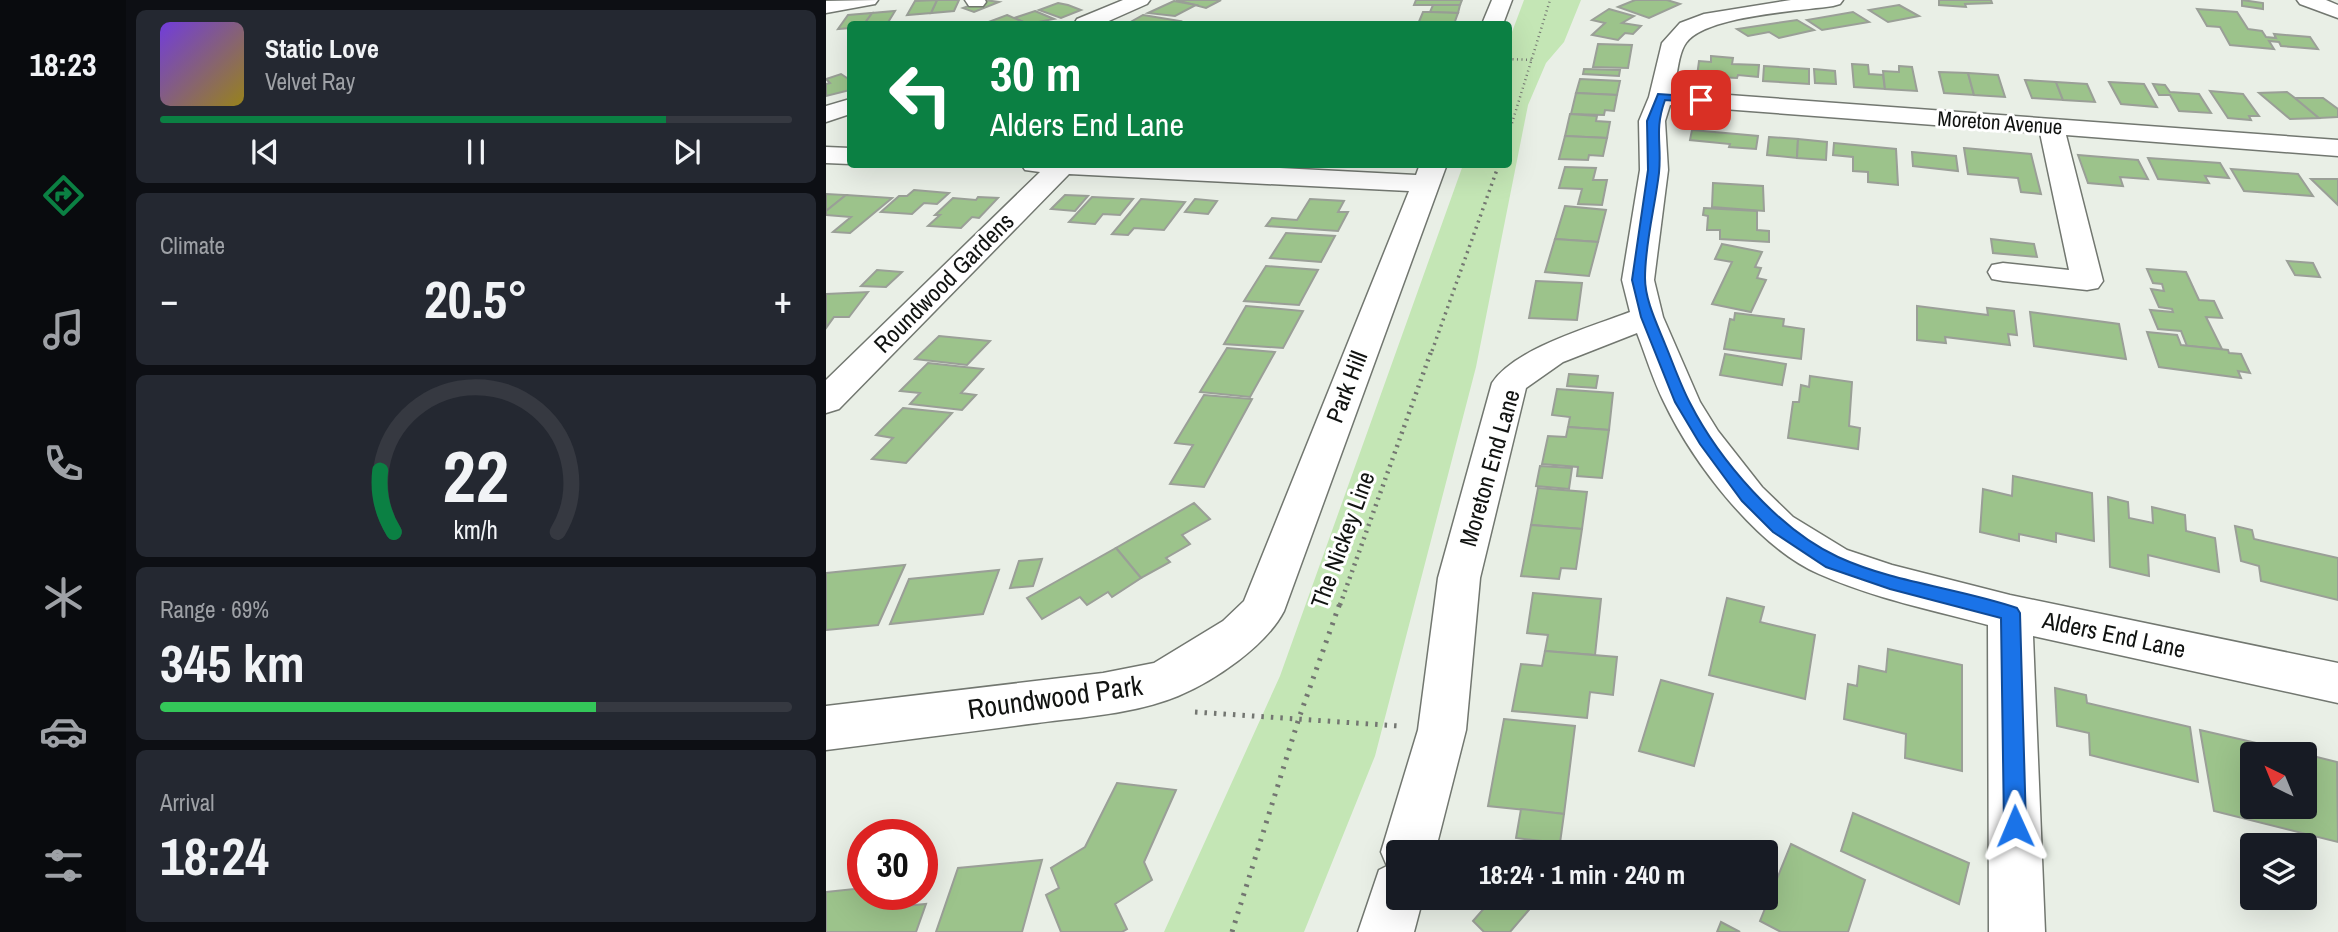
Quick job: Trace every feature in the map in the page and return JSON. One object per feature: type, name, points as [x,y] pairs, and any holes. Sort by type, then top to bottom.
[{"type":"street","points":[[826,7],[868,0]]},
{"type":"street","points":[[1092,21],[1140,0]]},
{"type":"street","points":[[1494,21],[1502,0]]},
{"type":"street","points":[[1647,317],[1638,280],[1654,170],[1652,121],[1661,97],[1673,43],[1688,28],[1711,18],[1833,0]]},
{"type":"street","points":[[2307,0],[2336,22]]},
{"type":"street","name":"Moreton Avenue","points":[[1661,97],[2338,148]]},
{"type":"street","points":[[826,114],[847,107]]},
{"type":"street","points":[[2003,272],[2087,281],[2050,127]]},
{"type":"street","points":[[826,155],[847,156]]},
{"type":"street","name":"Roundwood Gardens","points":[[826,401],[1045,168]]},
{"type":"street","points":[[1175,168],[1429,174]]},
{"type":"street","name":"Park Hill","points":[[1262,611],[1429,174]]},
{"type":"street","name":"Alders End Lane","points":[[1647,317],[1682,402],[1705,440],[1748,497],[1779,528],[1832,562],[1890,582],[2010,613],[2338,683]]},
{"type":"street","name":"Moreton End Lane","points":[[1411,840],[1442,730],[1460,578],[1510,383],[1551,354],[1647,317]]},
{"type":"street","name":"Roundwood Park","points":[[826,728],[1103,694],[1163,681],[1239,634],[1262,611]]},
{"type":"street","points":[[2010,613],[2017,932]]},
{"type":"street","points":[[1386,932],[1392,910]]},
{"type":"path","points":[[1512,124],[1534,60],[1550,0]]},
{"type":"path","points":[[1512,59],[1534,60]]},
{"type":"path","name":"The Nickey Line","points":[[1232,932],[1299,718],[1498,168]]},
{"type":"path","points":[[1299,718],[1442,730]]},
{"type":"green space","points":[[1524,0],[1581,0],[1564,42],[1546,63],[1528,105],[1476,367],[1375,756],[1304,932],[1164,932],[1280,676],[1462,168],[1512,168],[1512,32]]},
{"type":"building","points":[[937,0],[959,0],[954,11],[931,13]]},
{"type":"building","points":[[937,0],[931,13],[907,15],[915,1]]},
{"type":"building","points":[[985,0],[999,2],[974,12],[963,8]]},
{"type":"building","points":[[1176,0],[1221,0],[1206,8]]},
{"type":"building","points":[[1416,0],[1462,0],[1460,5],[1414,5]]},
{"type":"building","points":[[1635,0],[1667,0],[1680,4],[1649,18],[1618,7]]},
{"type":"building","points":[[1939,0],[1991,0],[1992,3],[1965,4],[1966,7],[1939,5]]},
{"type":"building","points":[[2242,0],[2263,3],[2263,9],[2242,6]]},
{"type":"building","points":[[1174,1],[1196,5],[1175,16],[1148,13]]},
{"type":"building","points":[[1058,3],[1081,10],[1061,18],[1039,10]]},
{"type":"building","points":[[1433,5],[1460,5],[1458,13],[1430,12]]},
{"type":"building","points":[[1899,5],[1919,16],[1888,22],[1869,10]]},
{"type":"building","points":[[1609,9],[1634,16],[1622,23],[1641,26],[1633,34],[1625,33],[1618,40],[1592,35],[1605,23],[1592,20]]},
{"type":"building","points":[[2197,9],[2237,12],[2248,29],[2262,31],[2266,37],[2276,38],[2274,34],[2310,37],[2318,49],[2281,46],[2279,42],[2269,41],[2274,49],[2230,45],[2220,27],[2207,26]]},
{"type":"building","points":[[895,11],[889,21],[866,21],[872,13]]},
{"type":"building","points":[[1035,11],[1054,19],[1021,21],[1014,18]]},
{"type":"building","points":[[1423,12],[1458,13],[1455,21],[1419,21]]},
{"type":"building","points":[[1853,12],[1869,22],[1822,30],[1807,20]]},
{"type":"building","points":[[872,13],[866,21],[847,21],[847,28],[838,29],[848,15]]},
{"type":"building","points":[[1007,15],[1021,21],[991,21]]},
{"type":"building","points":[[1143,15],[1180,21],[1132,21]]},
{"type":"building","points":[[1797,20],[1814,30],[1779,38],[1769,32],[1748,36],[1737,29]]},
{"type":"building","points":[[1598,44],[1632,45],[1628,68],[1593,67]]},
{"type":"building","points":[[1711,56],[1733,58],[1732,64],[1759,65],[1758,77],[1697,76],[1699,61],[1711,62]]},
{"type":"building","points":[[1852,64],[1868,65],[1869,74],[1883,75],[1885,89],[1854,87]]},
{"type":"building","points":[[1764,66],[1809,69],[1809,84],[1763,81]]},
{"type":"building","points":[[1899,66],[1912,67],[1917,91],[1885,89],[1883,71],[1899,72]]},
{"type":"building","points":[[1584,69],[1620,70],[1619,76],[1583,74]]},
{"type":"building","points":[[1814,69],[1835,71],[1836,84],[1815,83]]},
{"type":"building","points":[[1939,72],[1968,73],[1974,95],[1944,93]]},
{"type":"building","points":[[1968,73],[1998,75],[2005,97],[1974,95]]},
{"type":"building","points":[[841,74],[847,78],[847,91],[826,96],[826,84],[830,83],[826,79]]},
{"type":"building","points":[[1580,79],[1620,81],[1617,95],[1576,93]]},
{"type":"building","points":[[2025,80],[2056,82],[2063,100],[2032,98]]},
{"type":"building","points":[[2056,82],[2087,84],[2095,102],[2063,100]]},
{"type":"building","points":[[2109,82],[2144,84],[2157,107],[2121,104]]},
{"type":"building","points":[[2153,84],[2165,85],[2170,92],[2199,94],[2211,113],[2179,111],[2170,95],[2159,95]]},
{"type":"building","points":[[2210,91],[2243,94],[2259,116],[2249,116],[2251,120],[2228,118]]},
{"type":"building","points":[[2287,92],[2319,118],[2290,119],[2259,93]]},
{"type":"building","points":[[1576,93],[1617,95],[1614,111],[1605,110],[1604,115],[1571,114]]},
{"type":"building","points":[[2295,98],[2323,98],[2338,109],[2338,117],[2319,118]]},
{"type":"building","points":[[1570,114],[1597,116],[1596,121],[1610,122],[1607,138],[1565,136]]},
{"type":"building","points":[[1692,130],[1758,136],[1756,149],[1690,140]]},
{"type":"building","points":[[1565,136],[1607,138],[1603,156],[1589,155],[1588,160],[1559,159]]},
{"type":"building","points":[[1769,137],[1798,139],[1797,158],[1767,155]]},
{"type":"building","points":[[1798,139],[1827,142],[1826,160],[1797,158]]},
{"type":"building","points":[[1834,143],[1896,149],[1898,185],[1868,182],[1868,172],[1853,171],[1853,157],[1833,155]]},
{"type":"building","points":[[1964,148],[2031,154],[2041,194],[2021,192],[2018,178],[1968,174]]},
{"type":"building","points":[[1912,152],[1956,156],[1958,171],[1913,166]]},
{"type":"building","points":[[2078,155],[2138,160],[2148,179],[2120,177],[2123,186],[2088,183]]},
{"type":"building","points":[[2148,158],[2220,163],[2229,178],[2205,176],[2209,183],[2158,179]]},
{"type":"building","points":[[1565,167],[1596,168],[1593,180],[1607,180],[1602,205],[1578,204],[1582,189],[1559,188]]},
{"type":"building","points":[[2231,169],[2298,174],[2313,196],[2244,191]]},
{"type":"building","points":[[2311,179],[2338,179],[2338,205]]},
{"type":"building","points":[[1713,183],[1763,186],[1764,211],[1712,207]]},
{"type":"building","points":[[914,190],[949,193],[937,204],[924,203],[912,214],[881,212],[899,196],[907,196]]},
{"type":"building","points":[[826,194],[846,195],[826,211]]},
{"type":"building","points":[[846,195],[892,198],[850,233],[833,232],[851,217],[826,215],[826,211]]},
{"type":"building","points":[[1065,195],[1088,196],[1075,211],[1051,209]]},
{"type":"building","points":[[978,197],[998,198],[979,218],[972,217],[961,228],[928,226],[940,215],[935,215],[953,198],[976,200]]},
{"type":"building","points":[[1092,197],[1133,199],[1120,215],[1103,214],[1095,224],[1069,222]]},
{"type":"building","points":[[1141,199],[1185,202],[1164,230],[1134,228],[1128,235],[1112,234]]},
{"type":"building","points":[[1195,199],[1217,201],[1208,214],[1185,212]]},
{"type":"building","points":[[1310,199],[1344,201],[1338,212],[1348,212],[1338,231],[1266,226],[1272,218],[1297,220]]},
{"type":"building","points":[[1565,206],[1606,210],[1598,242],[1555,239]]},
{"type":"building","points":[[1704,208],[1757,211],[1757,230],[1769,231],[1769,242],[1720,239],[1720,230],[1707,230],[1708,216],[1703,215]]},
{"type":"building","points":[[1286,233],[1335,236],[1321,262],[1270,258]]},
{"type":"building","points":[[1555,239],[1598,242],[1589,276],[1545,272]]},
{"type":"building","points":[[1991,239],[2034,244],[2037,257],[1993,253]]},
{"type":"building","points":[[1722,244],[1762,252],[1755,267],[1761,268],[1757,278],[1766,280],[1751,312],[1712,304],[1732,262],[1715,259]]},
{"type":"building","points":[[2287,261],[2313,263],[2320,277],[2295,275]]},
{"type":"building","points":[[1266,266],[1318,270],[1299,305],[1244,301]]},
{"type":"building","points":[[2147,269],[2186,272],[2199,300],[2214,301],[2222,318],[2206,317],[2222,349],[2187,346],[2181,331],[2158,329],[2150,310],[2173,312],[2172,309],[2159,307],[2151,289],[2164,291],[2162,284],[2153,283]]},
{"type":"building","points":[[877,270],[902,272],[886,287],[861,286]]},
{"type":"building","points":[[1536,281],[1582,283],[1577,320],[1529,318]]},
{"type":"building","points":[[868,292],[849,317],[834,317],[826,328],[826,294]]},
{"type":"building","points":[[1246,306],[1303,311],[1283,348],[1224,344]]},
{"type":"building","points":[[1917,306],[1988,315],[1987,308],[2014,311],[2017,335],[2008,334],[2010,345],[1945,337],[1946,343],[1917,340]]},
{"type":"building","points":[[2030,312],[2119,324],[2126,359],[2034,346]]},
{"type":"building","points":[[1735,313],[1784,319],[1783,326],[1804,329],[1801,359],[1724,349],[1730,319],[1734,320]]},
{"type":"building","points":[[2147,332],[2177,335],[2181,345],[2241,354],[2250,373],[2238,371],[2241,378],[2159,367]]},
{"type":"building","points":[[939,336],[990,341],[967,365],[915,359]]},
{"type":"building","points":[[1227,348],[1275,352],[1250,397],[1200,392]]},
{"type":"building","points":[[1725,354],[1786,364],[1782,385],[1720,375]]},
{"type":"building","points":[[928,363],[983,369],[961,393],[976,395],[962,410],[910,404],[920,393],[900,391]]},
{"type":"building","points":[[1569,374],[1598,376],[1596,388],[1567,386]]},
{"type":"building","points":[[1810,376],[1852,382],[1849,426],[1860,428],[1858,449],[1788,438],[1793,402],[1799,402],[1801,385],[1809,387]]},
{"type":"building","points":[[1557,389],[1613,393],[1609,430],[1568,427],[1570,417],[1552,415]]},
{"type":"building","points":[[1204,395],[1252,399],[1204,487],[1170,484],[1193,445],[1175,443]]},
{"type":"building","points":[[903,408],[952,413],[906,463],[872,459],[893,438],[876,435]]},
{"type":"building","points":[[1568,427],[1609,430],[1602,478],[1577,476],[1578,467],[1542,464],[1548,436],[1566,437]]},
{"type":"building","points":[[1540,466],[1572,468],[1569,489],[1536,486]]},
{"type":"building","points":[[2013,476],[2092,493],[2094,541],[2056,533],[2056,542],[2019,534],[2019,541],[1980,532],[1983,489],[2012,496]]},
{"type":"building","points":[[1538,488],[1587,492],[1582,529],[1531,525]]},
{"type":"building","points":[[2108,497],[2128,502],[2129,518],[2153,523],[2152,507],[2185,515],[2186,531],[2215,538],[2219,572],[2148,555],[2149,576],[2110,567]]},
{"type":"building","points":[[1194,503],[1210,519],[1182,535],[1190,544],[1166,558],[1170,562],[1141,578],[1116,548]]},
{"type":"building","points":[[1531,525],[1582,529],[1576,569],[1561,568],[1559,579],[1521,576]]},
{"type":"building","points":[[2235,526],[2252,530],[2254,539],[2338,558],[2338,600],[2261,581],[2259,566],[2241,561]]},
{"type":"building","points":[[1116,548],[1141,578],[1112,597],[1108,592],[1087,605],[1080,597],[1042,619],[1027,598]]},
{"type":"building","points":[[1042,559],[1033,586],[1010,588],[1019,561]]},
{"type":"building","points":[[905,565],[878,625],[826,630],[826,573]]},
{"type":"building","points":[[999,570],[983,614],[890,624],[909,579]]},
{"type":"building","points":[[1533,593],[1601,599],[1595,655],[1545,651],[1548,635],[1527,633]]},
{"type":"building","points":[[1727,598],[1764,607],[1760,622],[1815,635],[1805,699],[1709,675]]},
{"type":"building","points":[[1888,649],[1962,665],[1962,771],[1905,758],[1906,734],[1844,719],[1848,684],[1857,686],[1859,666],[1886,672]]},
{"type":"building","points":[[1545,651],[1617,657],[1613,695],[1590,692],[1587,718],[1512,711],[1521,664],[1542,666]]},
{"type":"building","points":[[1661,680],[1713,694],[1694,766],[1639,751]]},
{"type":"building","points":[[2055,688],[2086,695],[2087,703],[2190,727],[2198,782],[2090,755],[2089,733],[2057,726]]},
{"type":"building","points":[[1504,719],[1575,726],[1564,814],[1488,806]]},
{"type":"building","points":[[2200,730],[2252,742],[2240,742],[2240,818],[2214,811]]},
{"type":"building","points":[[2317,757],[2337,762],[2338,842],[2317,837],[2317,833],[2302,833],[2246,819],[2317,819]]},
{"type":"building","points":[[1117,783],[1176,790],[1144,862],[1152,880],[1115,904],[1127,929],[1122,932],[1061,932],[1046,895],[1059,888],[1051,868],[1085,847]]},
{"type":"building","points":[[1521,809],[1564,814],[1560,840],[1516,838]]},
{"type":"building","points":[[1853,813],[1969,863],[1959,904],[1841,851]]},
{"type":"building","points":[[1791,844],[1865,880],[1848,932],[1781,932],[1760,921],[1764,910],[1778,910],[1778,876]]},
{"type":"building","points":[[1042,860],[1022,932],[936,932],[958,868]]},
{"type":"building","points":[[847,890],[847,910],[924,910],[916,932],[826,932],[826,892]]},
{"type":"building","points":[[1483,910],[1529,910],[1510,932],[1484,932],[1473,921]]},
{"type":"building","points":[[1721,922],[1740,932],[1717,932]]},
{"type":"route","points":[[1701,100],[1661,97],[1652,121],[1654,170],[1638,280],[1647,317],[1682,402],[1705,440],[1748,497],[1779,528],[1805,546],[1832,562],[1890,582],[2010,613],[2015,826]]}]
